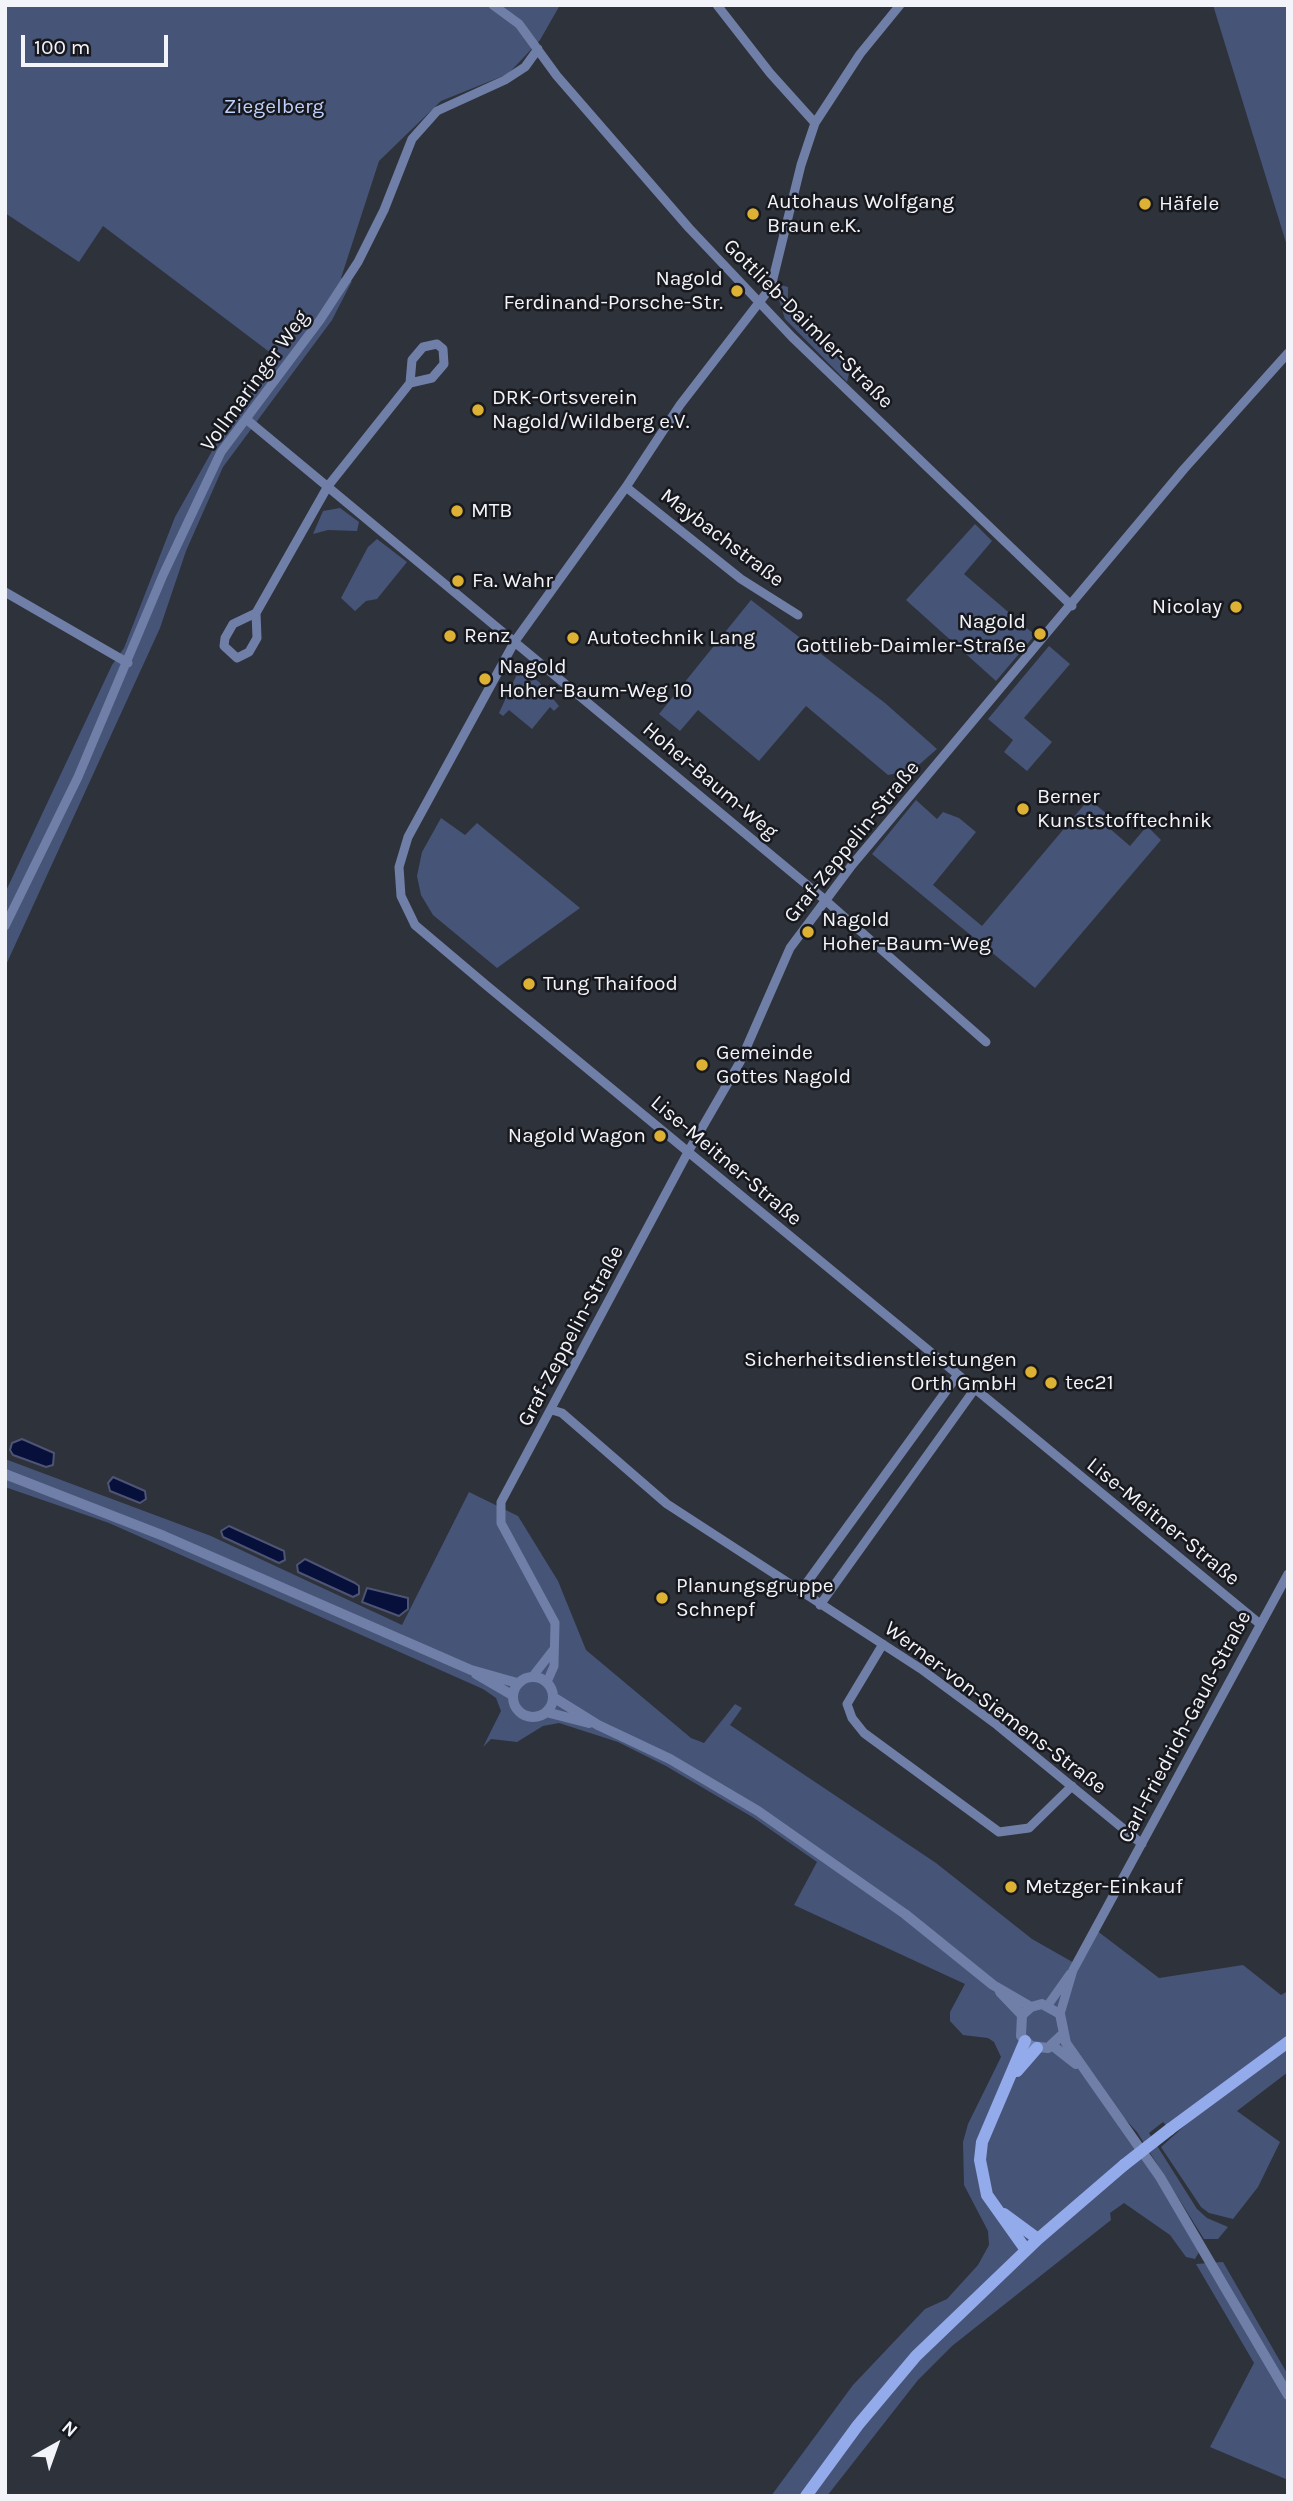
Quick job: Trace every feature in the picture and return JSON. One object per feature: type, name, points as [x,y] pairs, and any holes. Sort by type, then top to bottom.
[{"type":"main road","points":[[1025,2042],[982,2142],[981,2177],[993,2204],[1026,2250]]},
{"type":"main road","points":[[806,2496],[858,2426],[916,2357],[1026,2250],[1124,2165],[1288,2042]]},
{"type":"main road","points":[[1012,2076],[1037,2049]]},
{"type":"main road","points":[[993,2204],[1038,2239]]},
{"type":"street","points":[[493,5],[519,24],[538,49]]},
{"type":"street","points":[[717,5],[770,73],[815,123]]},
{"type":"street","name":"Lise-Meitner-Straße","points":[[900,5],[860,54],[815,123],[801,165],[771,287],[680,405],[626,487],[515,641],[408,837],[399,867],[401,896],[415,925],[957,1376],[1261,1624]]},
{"type":"street","name":"Gottlieb-Daimler-Straße","points":[[538,49],[557,76],[605,132],[759,302],[1072,606]]},
{"type":"street","name":"Vollmaringer Weg","points":[[5,926],[78,777],[163,575],[221,452],[320,320],[358,262],[384,210],[411,139],[437,111],[505,80],[526,67],[538,49]]},
{"type":"street","points":[[256,613],[233,624],[225,638],[224,646],[237,658],[249,652],[257,638],[256,613],[328,486],[410,383],[412,360],[423,346],[438,344],[443,348],[444,364],[432,378],[410,383]]},
{"type":"street","name":"Graf-Zeppelin-Straße","points":[[547,1682],[554,1666],[557,1633],[551,1611],[507,1537],[499,1512],[501,1502],[688,1152],[740,1062],[790,948],[824,899],[1072,606],[1181,472],[1288,353]]},
{"type":"street","name":"Hoher-Baum-Weg","points":[[246,419],[824,899],[986,1042]]},
{"type":"street","name":"Maybachstraße","points":[[626,487],[741,579],[798,615]]},
{"type":"street","points":[[5,592],[128,663]]},
{"type":"street","points":[[800,1592],[957,1376]]},
{"type":"street","points":[[820,1605],[974,1390]]},
{"type":"street","name":"Werner-von-Siemens-Straße","points":[[552,1410],[562,1413],[667,1504],[883,1644],[997,1725],[1142,1843]]},
{"type":"street","points":[[5,1474],[164,1536],[471,1670],[512,1695]]},
{"type":"street","name":"Carl-Friedrich-Gauß-Straße","points":[[1048,2005],[1073,1970],[1288,1574]]},
{"type":"street","points":[[883,1644],[847,1704],[852,1718],[864,1733],[999,1832],[1029,1828],[1072,1786]]},
{"type":"street","points":[[471,1670],[517,1683],[533,1676],[555,1648]]},
{"type":"street","points":[[533,1676],[547,1682],[553,1697],[598,1725],[670,1759],[758,1811],[905,1914],[993,1985],[1022,2015]]},
{"type":"street","points":[[517,1683],[512,1695],[516,1708],[526,1716],[547,1712],[598,1725]]},
{"type":"street","points":[[547,1712],[553,1697]]},
{"type":"street","name":"Carl-Friedrich-Gauß-Straße","points":[[1060,2014],[1073,1970]]},
{"type":"street","points":[[993,1985],[1031,2007]]},
{"type":"street","points":[[1048,2005],[1060,2014],[1063,2020],[1062,2035],[1053,2046],[1037,2049],[1025,2042],[1019,2029],[1022,2015],[1031,2007],[1048,2005]]},
{"type":"street","points":[[1062,2035],[1160,2177],[1288,2395]]},
{"type":"street","points":[[1053,2046],[1084,2070]]},
{"type":"green space","name":"Ziegelberg","points":[[5,5],[560,5],[540,40],[508,74],[441,101],[379,161],[341,278],[352,281],[332,320],[223,467],[186,551],[160,628],[5,967],[5,893],[112,665],[124,648],[175,517],[221,435],[276,357],[103,226],[79,262],[5,213]]},
{"type":"green space","points":[[1213,5],[1288,5],[1288,249]]},
{"type":"green space","points":[[781,285],[788,287],[788,303],[793,311],[851,365],[847,382],[785,319],[779,300]]},
{"type":"green space","points":[[340,508],[359,522],[357,531],[328,530],[313,534],[323,511]]},
{"type":"green space","points":[[975,524],[992,541],[964,574],[1035,635],[996,681],[906,600]]},
{"type":"green space","points":[[377,539],[407,562],[377,599],[366,601],[355,611],[341,598],[368,547]]},
{"type":"green space","points":[[751,600],[885,703],[937,749],[913,770],[888,775],[806,706],[759,761],[698,710],[680,731],[659,714]]},
{"type":"green space","points":[[1049,646],[1070,664],[1024,718],[1052,742],[1027,771],[1004,752],[1013,740],[988,719]]},
{"type":"green space","points":[[517,674],[528,674],[539,682],[559,706],[554,711],[550,707],[532,729],[509,710],[503,716],[499,713]]},
{"type":"green space","points":[[1089,799],[1114,820],[1108,827],[1130,846],[1147,826],[1161,840],[1035,988],[872,854],[916,800],[937,819],[943,812],[959,818],[976,832],[933,885],[982,926]]},
{"type":"green space","points":[[441,818],[465,835],[477,823],[580,908],[497,968],[433,915],[421,895],[417,876],[422,852]]},
{"type":"green space","points":[[5,1459],[211,1536],[402,1625],[469,1492],[518,1516],[558,1581],[586,1650],[691,1738],[704,1743],[735,1704],[742,1708],[730,1725],[936,1863],[1032,1939],[1076,1964],[1096,1930],[1159,1978],[1243,1965],[1281,1995],[1288,1991],[1288,2072],[1237,2111],[1280,2142],[1258,2187],[1233,2219],[1209,2213],[1201,2207],[1161,2147],[1222,2092],[1170,2129],[1163,2122],[1149,2133],[1197,2209],[1207,2218],[1228,2227],[1218,2239],[1204,2239],[1137,2132],[1113,2106],[1199,2252],[1195,2259],[1186,2257],[1170,2235],[1124,2203],[1110,2213],[1111,2220],[952,2346],[918,2380],[827,2496],[771,2496],[853,2385],[925,2309],[947,2299],[978,2265],[989,2245],[988,2231],[964,2185],[963,2142],[968,2124],[1001,2057],[994,2042],[988,2038],[963,2035],[950,2021],[950,2012],[965,1984],[794,1905],[817,1862],[754,1818],[666,1766],[618,1742],[559,1723],[543,1726],[517,1742],[491,1739],[483,1747],[501,1711],[496,1698],[483,1689],[109,1523],[5,1487]]},
{"type":"green space","points":[[1223,2262],[1288,2375],[1288,2480],[1210,2447],[1254,2363],[1196,2264]]},
{"type":"shaded area","points":[[22,1439],[54,1453],[53,1465],[46,1467],[13,1455],[10,1450],[12,1443]]},
{"type":"shaded area","points":[[113,1477],[145,1491],[146,1499],[140,1503],[110,1491],[108,1483]]},
{"type":"shaded area","points":[[229,1526],[284,1551],[285,1560],[279,1563],[223,1537],[221,1531]]},
{"type":"shaded area","points":[[305,1559],[355,1583],[359,1586],[359,1594],[353,1597],[298,1572],[297,1565]]},
{"type":"shaded area","points":[[367,1588],[408,1598],[408,1609],[399,1616],[362,1602]]},
{"type":"place","name":"Häfele","points":[[1145,204]]},
{"type":"place","name":"Autohaus Wolfgang Braun e.K.","points":[[753,214]]},
{"type":"place","name":"Nagold Ferdinand-Porsche-Str.","points":[[737,291]]},
{"type":"place","name":"DRK-Ortsverein Nagold/Wildberg e.V.","points":[[478,410]]},
{"type":"place","name":"MTB","points":[[457,511]]},
{"type":"place","name":"Fa. Wahr","points":[[458,581]]},
{"type":"place","name":"Nicolay","points":[[1236,607]]},
{"type":"place","name":"Nagold Gottlieb-Daimler-Straße","points":[[1040,634]]},
{"type":"place","name":"Renz","points":[[450,636]]},
{"type":"place","name":"Autotechnik Lang","points":[[573,638]]},
{"type":"place","name":"Nagold Hoher-Baum-Weg 10","points":[[485,679]]},
{"type":"place","name":"Berner Kunststofftechnik","points":[[1023,809]]},
{"type":"place","name":"Nagold Hoher-Baum-Weg","points":[[808,932]]},
{"type":"place","name":"Tung Thaifood","points":[[529,984]]},
{"type":"place","name":"Gemeinde Gottes Nagold","points":[[702,1065]]},
{"type":"place","name":"Nagold Wagon","points":[[660,1136]]},
{"type":"place","name":"Sicherheitsdienstleistungen Orth GmbH","points":[[1031,1372]]},
{"type":"place","name":"tec21","points":[[1051,1383]]},
{"type":"place","name":"Planungsgruppe Schnepf","points":[[662,1598]]},
{"type":"place","name":"Metzger-Einkauf","points":[[1011,1887]]}]
